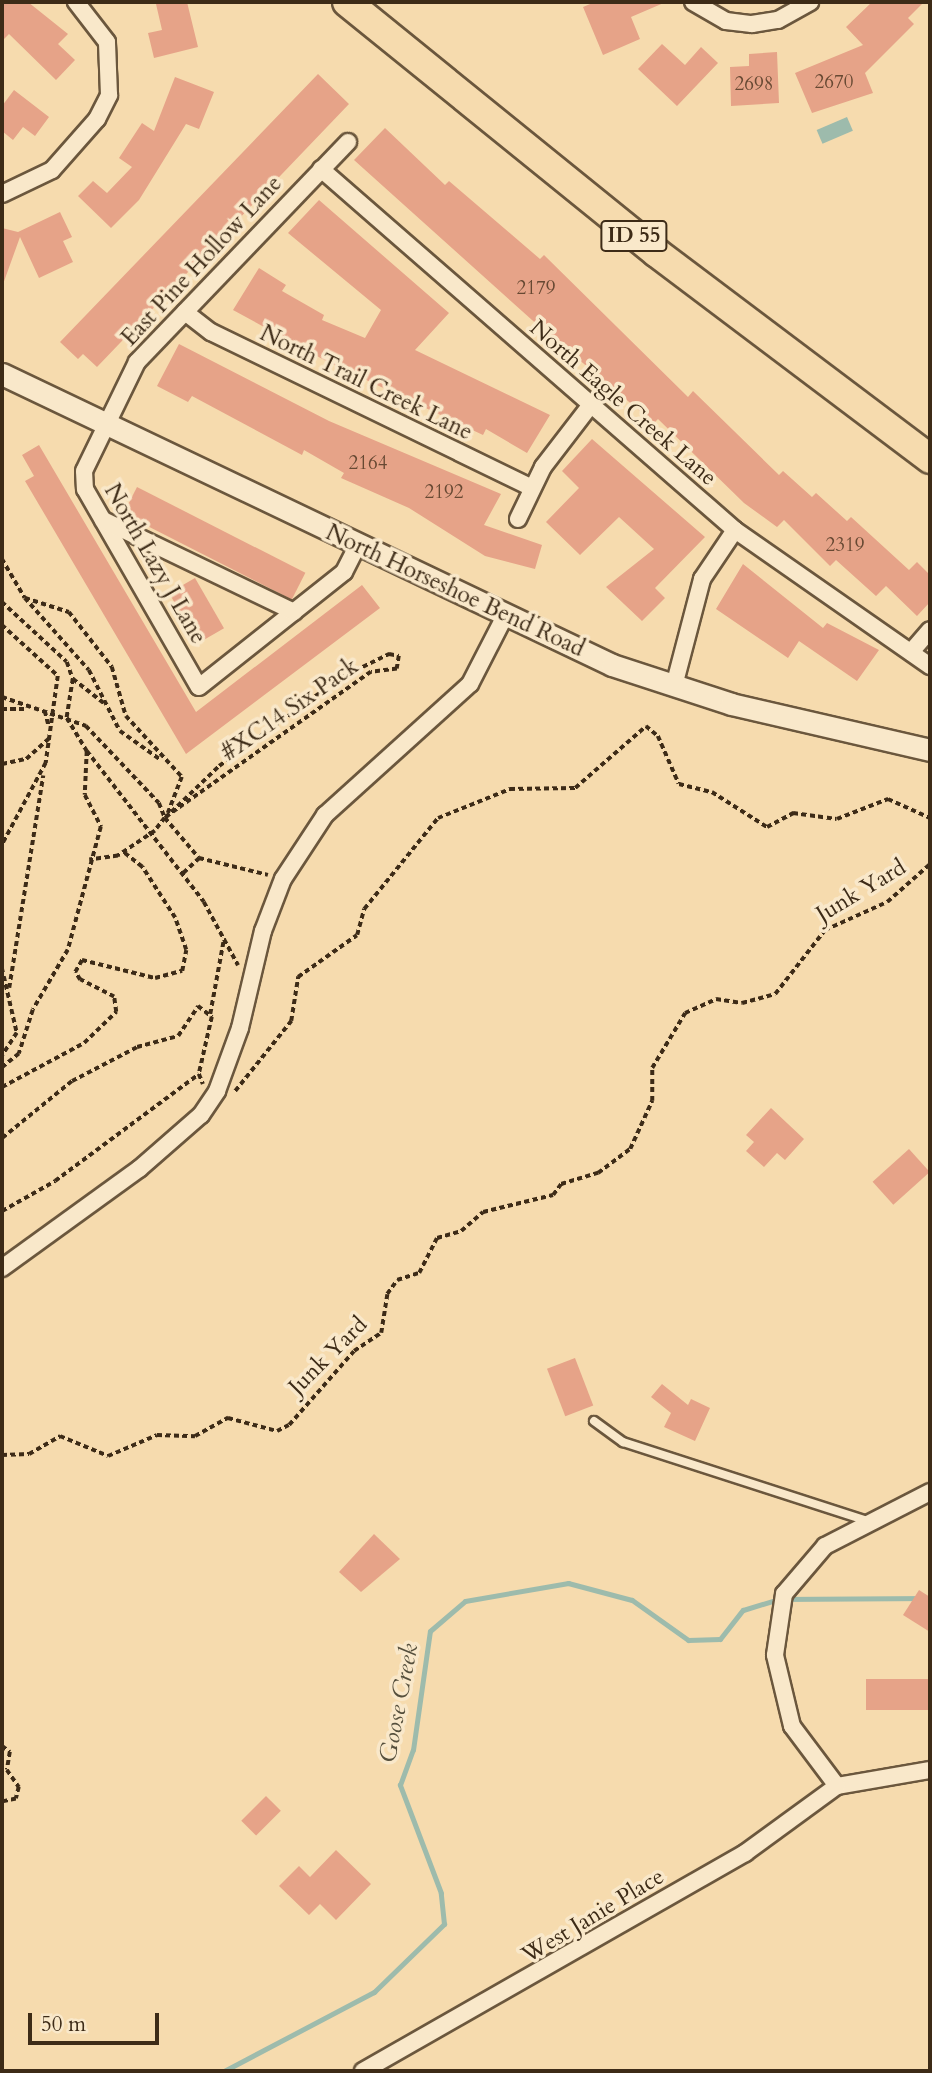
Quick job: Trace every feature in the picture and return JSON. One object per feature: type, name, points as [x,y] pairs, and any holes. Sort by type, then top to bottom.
[{"type":"highway","name":"ID 55","points":[[347,2],[646,245],[930,459]]},
{"type":"street","points":[[2,194],[37,182],[79,141],[109,95],[112,68],[107,42],[76,2]]},
{"type":"street","points":[[693,2],[726,21],[752,24],[778,20],[810,2]]},
{"type":"street","name":"East Pine Hollow Lane","points":[[106,423],[137,362],[348,142]]},
{"type":"street","name":"North Eagle Creek Lane","points":[[321,169],[735,530],[930,666]]},
{"type":"street","name":"North Trail Creek Lane","points":[[185,312],[211,332],[532,488]]},
{"type":"street","name":"North Horseshoe Bend Road","points":[[2,374],[505,616],[674,686],[930,750]]},
{"type":"street","points":[[518,519],[532,488],[590,405]]},
{"type":"street","name":"North Lazy J Lane","points":[[106,423],[84,471],[85,489],[199,687],[294,612]]},
{"type":"street","points":[[103,520],[294,612],[344,572],[357,545]]},
{"type":"street","points":[[674,686],[702,579],[735,530]]},
{"type":"street","points":[[2,1268],[182,1135],[217,1091],[283,879],[325,815],[470,684],[505,616]]},
{"type":"street","points":[[911,652],[930,631]]},
{"type":"street","points":[[930,1492],[868,1521],[799,1570],[776,1626],[775,1655],[792,1726],[837,1786],[930,1770]]},
{"type":"street","name":"West Janie Place","points":[[363,2071],[746,1853],[837,1786]]},
{"type":"lane","points":[[594,1421],[623,1442],[868,1521]]},
{"type":"path","points":[[2,559],[47,631],[89,670],[120,731],[183,777],[165,818],[149,835],[123,852],[89,860]]},
{"type":"path","points":[[25,598],[69,612],[112,667],[126,716],[166,763]]},
{"type":"path","points":[[2,602],[61,654],[73,679],[107,705]]},
{"type":"path","points":[[2,625],[54,667],[51,728],[9,988]]},
{"type":"path","name":"#XC14 Six Pack","points":[[398,656],[397,669],[371,672],[165,818],[219,766],[340,678],[377,657],[398,656]]},
{"type":"path","points":[[73,679],[67,718],[87,751],[149,835],[183,873],[224,936],[249,989]]},
{"type":"path","points":[[2,697],[29,709]]},
{"type":"path","points":[[2,709],[45,710],[86,726],[147,788],[165,818],[198,858],[283,879]]},
{"type":"path","points":[[45,710],[51,728]]},
{"type":"path","points":[[217,1091],[229,1095],[256,1072],[269,1044],[291,1021],[298,977],[357,935],[364,909],[438,818],[510,789],[575,788],[646,726],[658,736],[679,784],[712,792],[767,827],[793,813],[837,819],[888,799],[930,818]]},
{"type":"path","points":[[2,764],[26,759],[49,738]]},
{"type":"path","points":[[2,1068],[19,1054],[33,1010],[68,950],[86,901],[89,860],[101,827],[86,795],[87,751]]},
{"type":"path","points":[[2,845],[46,763]]},
{"type":"path","points":[[2,1087],[84,1043],[116,1012],[114,997],[80,980],[75,972],[82,960],[156,978],[182,971],[186,950],[175,918],[142,867],[123,852]]},
{"type":"path","points":[[183,873],[198,858]]},
{"type":"path","name":"Junk Yard","points":[[2,1455],[29,1454],[61,1436],[108,1456],[157,1435],[208,1432],[228,1418],[277,1430],[289,1425],[337,1369],[381,1333],[387,1294],[397,1280],[419,1273],[437,1238],[461,1231],[483,1212],[553,1195],[561,1184],[598,1173],[630,1149],[652,1101],[652,1068],[685,1013],[716,999],[742,1003],[775,994],[825,930],[887,902],[930,864]]},
{"type":"path","points":[[2,1211],[55,1181],[199,1074],[224,936]]},
{"type":"path","points":[[2,968],[9,988],[17,1034],[2,1056]]},
{"type":"path","points":[[2,1138],[72,1081],[137,1047],[178,1036],[198,1006],[210,1014]]},
{"type":"path","points":[[2,1746],[10,1752],[7,1770],[19,1787],[16,1799],[2,1802]]},
{"type":"shaded area","points":[[847,117],[853,131],[822,144],[817,130]]},
{"type":"building","points":[[2,2],[28,2],[68,34],[58,44],[75,60],[56,80],[9,34],[2,41]]},
{"type":"building","points":[[187,2],[198,47],[154,58],[148,33],[162,30],[156,4]]},
{"type":"building","points":[[595,2],[666,2],[631,17],[640,39],[603,55],[583,7]]},
{"type":"building","points":[[872,2],[924,2],[908,18],[914,24],[865,73],[873,93],[812,113],[795,73],[863,45],[846,27]]},
{"type":"building","points":[[662,44],[685,65],[701,47],[718,63],[677,106],[638,69]]},
{"type":"building","points":[[777,52],[779,103],[731,106],[730,67],[749,66],[749,54]]},
{"type":"building","points":[[318,74],[349,104],[97,367],[83,354],[78,359],[60,342]]},
{"type":"building","points":[[175,77],[214,92],[199,129],[186,124],[139,200],[111,228],[78,196],[93,181],[107,193],[132,167],[119,158],[142,123],[154,131]]},
{"type":"building","points":[[14,90],[49,117],[35,136],[23,127],[13,140],[2,131],[2,106]]},
{"type":"building","points":[[385,128],[445,185],[449,181],[540,259],[544,255],[688,397],[693,391],[779,475],[783,471],[812,497],[816,493],[847,521],[851,517],[909,570],[917,562],[930,575],[930,602],[917,616],[886,586],[876,596],[836,560],[830,566],[784,520],[777,527],[744,503],[658,419],[654,423],[532,320],[354,160]]},
{"type":"building","points":[[319,200],[449,313],[415,350],[550,415],[527,453],[486,429],[483,435],[326,361],[233,310],[259,268],[286,285],[282,291],[324,315],[322,320],[365,338],[381,310],[288,233]]},
{"type":"building","points":[[60,212],[72,237],[63,241],[73,262],[39,278],[20,237],[2,287],[2,228],[18,232]]},
{"type":"building","points":[[179,344],[329,421],[501,494],[484,525],[542,545],[535,569],[485,556],[409,508],[341,478],[344,473],[304,450],[302,455],[192,396],[188,402],[157,386]]},
{"type":"building","points":[[592,439],[705,537],[655,588],[665,598],[642,621],[606,587],[654,549],[619,517],[580,555],[546,522],[579,488],[562,471]]},
{"type":"building","points":[[39,445],[196,712],[362,585],[380,608],[186,754],[25,481],[34,476],[22,455]]},
{"type":"building","points":[[137,487],[305,573],[292,600],[123,514]]},
{"type":"building","points":[[743,564],[823,628],[827,623],[879,650],[857,681],[799,641],[788,658],[716,609]]},
{"type":"building","points":[[195,578],[224,628],[198,643],[169,593]]},
{"type":"building","points":[[771,1108],[804,1139],[785,1160],[777,1153],[764,1167],[746,1151],[754,1142],[746,1135]]},
{"type":"building","points":[[909,1149],[930,1172],[893,1205],[873,1182]]},
{"type":"building","points":[[575,1358],[593,1406],[565,1416],[547,1369]]},
{"type":"building","points":[[662,1384],[688,1405],[691,1399],[710,1408],[695,1441],[664,1427],[671,1413],[651,1397]]},
{"type":"building","points":[[374,1534],[400,1559],[361,1592],[339,1572]]},
{"type":"building","points":[[919,1590],[930,1597],[930,1632],[903,1615]]},
{"type":"building","points":[[866,1679],[930,1679],[930,1710],[866,1710]]},
{"type":"building","points":[[266,1796],[281,1811],[256,1836],[241,1821]]},
{"type":"building","points":[[336,1850],[371,1884],[336,1920],[320,1904],[309,1915],[279,1886],[299,1866],[310,1877]]},
{"type":"waterway","name":"Goose Creek","points":[[224,2071],[374,1992],[444,1924],[441,1893],[400,1785],[413,1750],[430,1631],[465,1601],[568,1583],[632,1600],[688,1640],[720,1639],[743,1610],[780,1599],[930,1598]]}]
